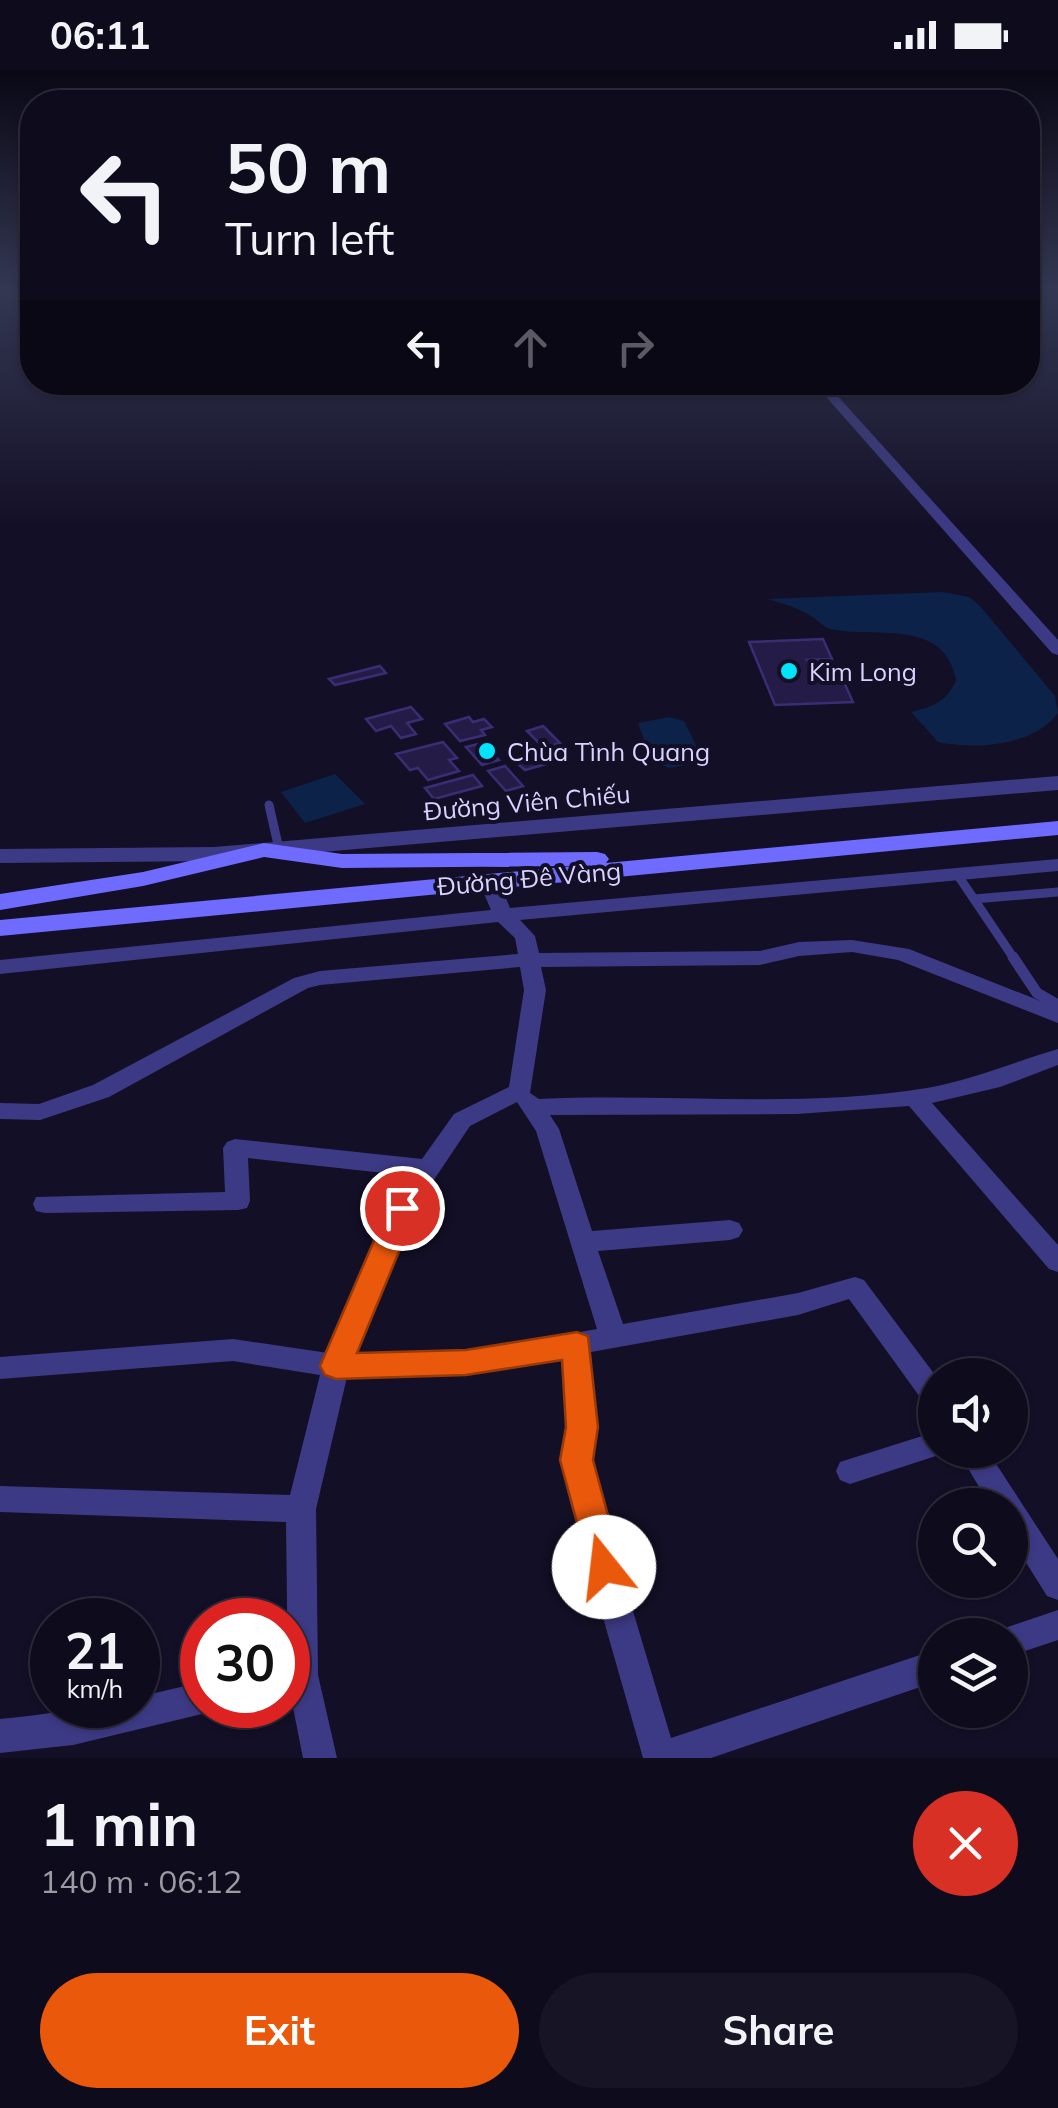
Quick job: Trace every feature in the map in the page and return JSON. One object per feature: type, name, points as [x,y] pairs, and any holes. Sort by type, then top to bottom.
[{"type":"main road","name":"Đường Đê Vàng","points":[[0,928],[1058,828]]},
{"type":"main road","points":[[0,902],[144,879],[271,850],[342,860],[530,856],[652,866]]},
{"type":"street","points":[[830,395],[1058,650]]},
{"type":"street","name":"Đường Viên Chiếu","points":[[0,856],[271,850],[1058,783]]},
{"type":"street","points":[[0,967],[502,915],[1058,865]]},
{"type":"street","points":[[489,882],[502,915],[525,936],[535,990],[526,1099],[547,1130],[614,1340]]},
{"type":"street","points":[[0,1111],[40,1112],[101,1090],[301,983],[528,960],[645,956],[710,961],[852,946],[902,954],[1058,1016]]},
{"type":"street","points":[[298,1598],[301,1509],[336,1366],[402,1208],[462,1120],[526,1099],[574,1104],[799,1109],[916,1098],[986,1085],[1058,1056]]},
{"type":"street","points":[[916,1098],[1058,1262]]},
{"type":"street","points":[[46,1204],[238,1202],[235,1148],[430,1168]]},
{"type":"street","points":[[583,1242],[730,1230]]},
{"type":"street","points":[[0,1368],[233,1350],[336,1366],[466,1362],[614,1340],[798,1304],[855,1287],[918,1373]]},
{"type":"street","points":[[577,1345],[582,1427],[577,1460],[582,1491],[661,1758],[918,1672]]},
{"type":"street","points":[[850,1471],[918,1449]]},
{"type":"street","points":[[0,1499],[301,1509]]},
{"type":"street","points":[[1028,1539],[1058,1586]]},
{"type":"street","points":[[1028,1635],[1058,1625]]},
{"type":"street","points":[[0,1736],[73,1728],[180,1703]]},
{"type":"street","points":[[310,1726],[320,1758]]},
{"type":"lane","points":[[269,805],[271,850]]},
{"type":"lane","points":[[957,874],[1038,993],[1058,1005]]},
{"type":"lane","points":[[974,899],[1058,892]]},
{"type":"water","points":[[943,592],[969,597],[980,606],[1055,696],[1058,713],[1048,724],[1003,743],[938,742],[911,712],[938,702],[956,680],[949,660],[938,647],[906,635],[830,629],[801,611],[767,599]]},
{"type":"water","points":[[669,717],[684,721],[701,755],[698,763],[669,768],[652,761],[638,723]]},
{"type":"water","points":[[335,774],[365,804],[305,823],[281,792]]},
{"type":"building","name":"Kim Long","points":[[823,639],[832,659],[807,660],[819,675],[813,675],[815,679],[842,678],[853,702],[775,705],[749,642]]},
{"type":"building","points":[[380,666],[386,673],[335,685],[329,679]]},
{"type":"building","points":[[411,707],[422,719],[407,723],[416,734],[401,738],[391,726],[376,731],[366,719]]},
{"type":"building","points":[[469,717],[473,722],[484,719],[492,727],[481,730],[485,735],[460,741],[445,724]]},
{"type":"building","points":[[543,726],[560,743],[544,748],[527,731]]},
{"type":"building","points":[[443,742],[457,758],[449,760],[459,771],[428,780],[418,768],[410,770],[396,754]]},
{"type":"building","points":[[483,743],[499,760],[482,765],[466,747]]},
{"type":"building","points":[[549,754],[557,761],[525,770],[517,763]]},
{"type":"building","points":[[505,766],[523,786],[506,791],[488,771]]},
{"type":"building","points":[[473,775],[482,786],[434,799],[425,788]]},
{"type":"place","name":"Kim Long","points":[[789,671]]},
{"type":"place","name":"Chùa Tình Quang","points":[[487,751]]},
{"type":"route","points":[[402,1208],[336,1366],[466,1362],[577,1345],[582,1427],[577,1460],[604,1567]]}]
